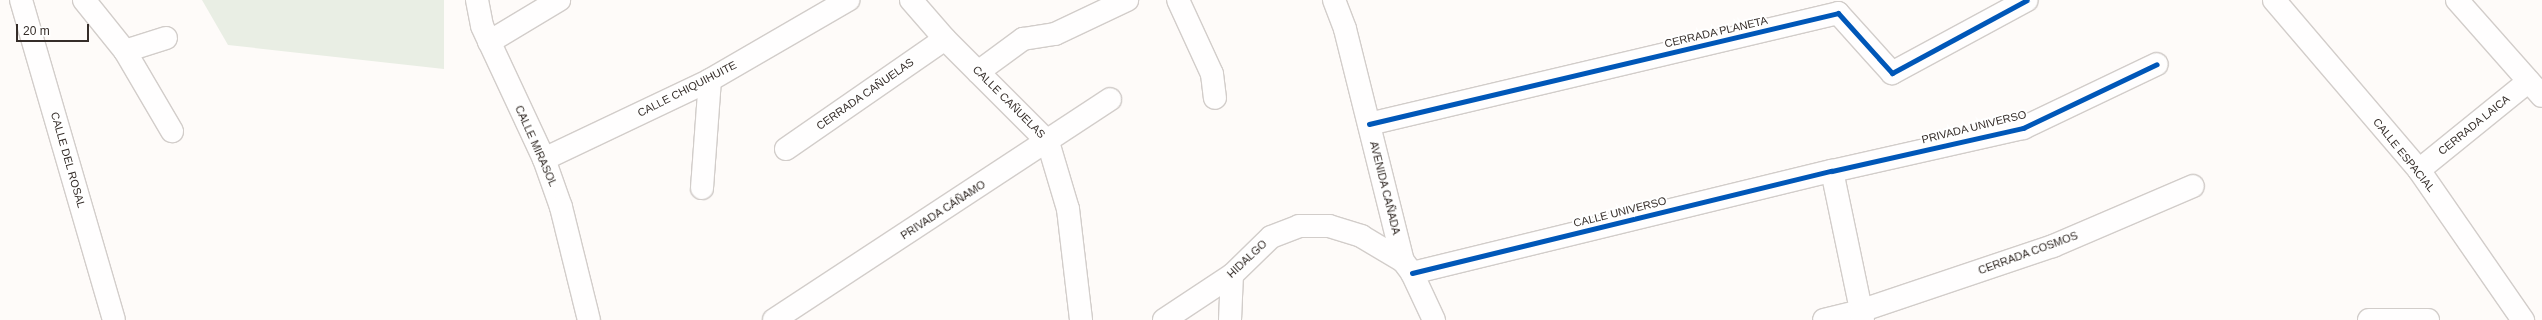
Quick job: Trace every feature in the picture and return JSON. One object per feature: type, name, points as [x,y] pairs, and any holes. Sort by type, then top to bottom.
[{"type":"street","name":"CALLE DEL ROSAL","points":[[21,0],[114,320]]},
{"type":"street","points":[[84,0],[124,52],[172,131]]},
{"type":"street","name":"CALLE MIRASOL","points":[[478,0],[482,26],[488,42],[544,158],[561,207],[589,320]]},
{"type":"street","points":[[488,42],[559,0]]},
{"type":"street","name":"CALLE CHIQUIHUITE","points":[[544,158],[710,80],[848,0]]},
{"type":"street","name":"CALLE CAÑUELAS","points":[[911,0],[945,39],[1048,142],[1068,209],[1081,320]]},
{"type":"street","points":[[978,72],[1023,39],[1055,34],[1127,0]]},
{"type":"street","points":[[1178,0],[1212,74],[1215,98]]},
{"type":"street","name":"AVENIDA CAÑADA","points":[[1334,0],[1345,29],[1407,267],[1434,320]]},
{"type":"street","name":"CERRADA PLANETA","points":[[1369,124],[1838,13],[1892,73],[2027,0]]},
{"type":"street","name":"CALLE ESPACIAL","points":[[2274,0],[2419,170],[2523,320]]},
{"type":"street","points":[[2457,0],[2535,88]]},
{"type":"street","points":[[124,52],[166,38]]},
{"type":"street","name":"CERRADA CAÑUELAS","points":[[786,149],[945,39]]},
{"type":"street","name":"PRIVADA UNIVERSO","points":[[1832,171],[2023,128],[2157,64]]},
{"type":"street","points":[[702,188],[710,80]]},
{"type":"street","name":"CERRADA LAICA","points":[[2419,170],[2535,88]]},
{"type":"street","name":"PRIVADA CÁÑAMO","points":[[774,320],[1048,142],[1110,99]]},
{"type":"street","points":[[1832,171],[1862,315]]},
{"type":"street","name":"CALLE UNIVERSO","points":[[1407,267],[1832,171]]},
{"type":"street","name":"CERRADA COSMOS","points":[[1824,320],[1862,315],[2053,246],[2193,186]]},
{"type":"street","name":"HIDALGO","points":[[1164,320],[1232,275],[1271,237],[1299,226],[1329,226],[1361,236],[1407,267]]},
{"type":"street","points":[[1230,320],[1232,275]]},
{"type":"street","points":[[2369,320],[2428,320]]},
{"type":"shaded area","points":[[202,0],[444,0],[444,69],[228,45]]},
{"type":"cycle path","points":[[1369,124],[1838,13],[1892,73],[2027,0]]},
{"type":"cycle path","points":[[1412,273],[1832,171],[2023,128],[2157,64]]}]
